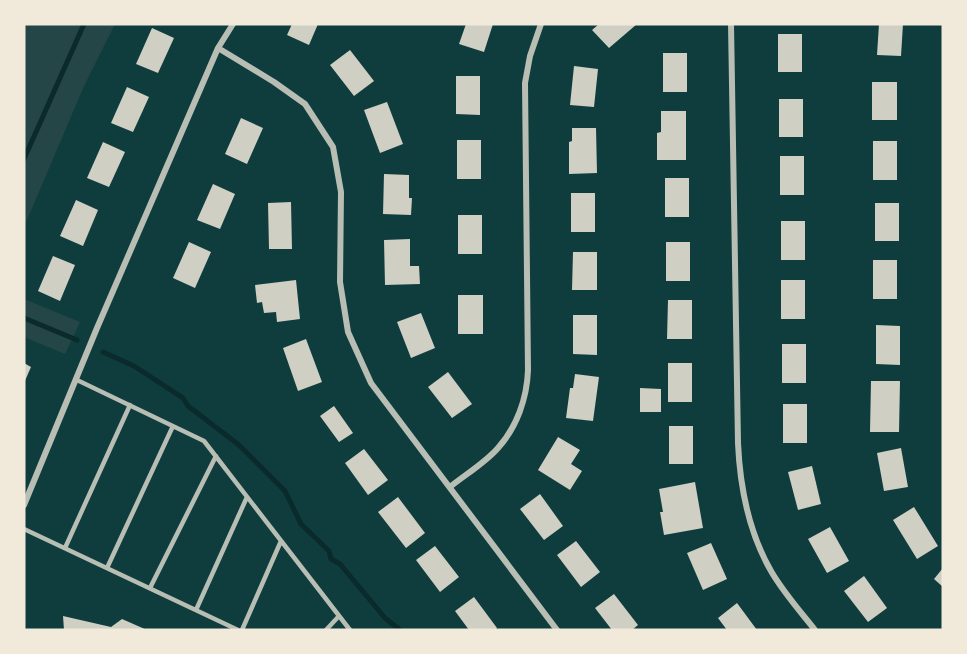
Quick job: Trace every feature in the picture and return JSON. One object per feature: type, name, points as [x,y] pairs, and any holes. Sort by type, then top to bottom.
[{"type":"street","points":[[24,505],[97,328],[218,48],[233,24]]},
{"type":"street","points":[[450,487],[498,448],[525,399],[528,370],[525,83],[530,56],[542,24]]},
{"type":"street","points":[[731,24],[737,431],[741,490],[756,540],[771,572],[815,630]]},
{"type":"street","points":[[218,48],[305,104],[333,147],[341,192],[340,282],[348,332],[371,383],[557,630]]},
{"type":"lane","points":[[77,380],[204,441],[350,630]]},
{"type":"lane","points":[[65,548],[130,405]]},
{"type":"lane","points":[[107,568],[173,426]]},
{"type":"lane","points":[[150,588],[216,456]]},
{"type":"lane","points":[[196,610],[247,497]]},
{"type":"lane","points":[[24,529],[238,630]]},
{"type":"lane","points":[[242,630],[281,540]]},
{"type":"lane","points":[[326,630],[339,616]]},
{"type":"shaded area","points":[[24,24],[115,24],[84,86],[24,227]]},
{"type":"shaded area","points":[[24,299],[80,322],[65,354],[24,337]]},
{"type":"building","points":[[292,24],[318,24],[309,45],[287,35]]},
{"type":"building","points":[[466,24],[493,24],[484,52],[459,44]]},
{"type":"building","points":[[599,24],[637,24],[609,48],[592,30]]},
{"type":"building","points":[[879,24],[903,24],[901,56],[877,55]]},
{"type":"building","points":[[152,28],[174,38],[158,73],[136,64]]},
{"type":"building","points":[[778,34],[802,34],[802,72],[778,72]]},
{"type":"building","points":[[350,50],[374,81],[354,96],[330,65]]},
{"type":"building","points":[[663,53],[687,53],[687,92],[663,92]]},
{"type":"building","points":[[574,66],[598,69],[594,107],[570,105]]},
{"type":"building","points":[[456,76],[480,76],[480,115],[456,114]]},
{"type":"building","points":[[872,82],[897,82],[897,120],[872,120]]},
{"type":"building","points":[[127,87],[149,97],[133,132],[111,123]]},
{"type":"building","points":[[779,99],[803,99],[803,137],[779,137]]},
{"type":"building","points":[[387,102],[403,144],[380,153],[364,110]]},
{"type":"building","points":[[661,111],[686,111],[686,160],[657,160],[657,133],[661,132]]},
{"type":"building","points":[[241,118],[263,128],[247,164],[225,154]]},
{"type":"building","points":[[572,128],[596,128],[597,173],[569,174],[569,142],[572,141]]},
{"type":"building","points":[[457,140],[481,140],[481,179],[457,179]]},
{"type":"building","points":[[873,141],[897,141],[897,180],[873,180]]},
{"type":"building","points":[[103,142],[125,152],[109,187],[87,178]]},
{"type":"building","points":[[780,156],[804,156],[804,195],[780,195]]},
{"type":"building","points":[[384,174],[409,175],[409,198],[412,198],[411,215],[383,214]]},
{"type":"building","points":[[665,178],[689,178],[689,217],[665,217]]},
{"type":"building","points":[[213,184],[235,194],[220,229],[197,220]]},
{"type":"building","points":[[571,193],[595,193],[595,232],[571,232]]},
{"type":"building","points":[[76,200],[98,210],[83,246],[60,236]]},
{"type":"building","points":[[291,202],[292,249],[269,249],[268,203]]},
{"type":"building","points":[[875,203],[899,203],[899,241],[875,241]]},
{"type":"building","points":[[458,215],[482,215],[482,254],[458,254]]},
{"type":"building","points":[[781,221],[805,221],[805,260],[781,260]]},
{"type":"building","points":[[410,239],[410,266],[419,266],[420,284],[385,285],[384,240]]},
{"type":"building","points":[[189,242],[211,252],[195,288],[173,278]]},
{"type":"building","points":[[666,242],[690,242],[690,281],[666,281]]},
{"type":"building","points":[[573,252],[597,252],[597,290],[572,290]]},
{"type":"building","points":[[53,256],[75,265],[60,301],[38,291]]},
{"type":"building","points":[[873,260],[897,260],[897,299],[873,299]]},
{"type":"building","points":[[296,280],[300,319],[277,322],[276,312],[264,313],[262,302],[257,303],[255,285]]},
{"type":"building","points":[[781,280],[805,280],[805,319],[781,319]]},
{"type":"building","points":[[458,295],[483,295],[483,334],[458,334]]},
{"type":"building","points":[[668,300],[692,300],[692,339],[667,339]]},
{"type":"building","points":[[421,313],[435,348],[411,358],[397,322]]},
{"type":"building","points":[[573,315],[597,315],[597,355],[573,354]]},
{"type":"building","points":[[876,325],[900,326],[900,365],[876,364]]},
{"type":"building","points":[[306,339],[322,382],[298,391],[283,348]]},
{"type":"building","points":[[782,344],[806,344],[806,383],[782,383]]},
{"type":"building","points":[[24,363],[31,367],[24,383]]},
{"type":"building","points":[[668,363],[692,363],[692,402],[668,402]]},
{"type":"building","points":[[448,372],[472,404],[452,418],[428,387]]},
{"type":"building","points":[[575,374],[599,377],[593,421],[566,418],[570,388],[573,388]]},
{"type":"building","points":[[871,381],[900,381],[899,432],[870,432]]},
{"type":"building","points":[[640,388],[661,389],[661,412],[640,412]]},
{"type":"building","points":[[783,404],[807,404],[807,443],[783,443]]},
{"type":"building","points":[[334,406],[353,433],[339,442],[320,416]]},
{"type":"building","points":[[669,426],[693,426],[693,464],[669,464]]},
{"type":"building","points":[[558,437],[580,450],[571,464],[582,471],[570,490],[538,470]]},
{"type":"building","points":[[901,448],[908,487],[884,491],[877,453]]},
{"type":"building","points":[[364,449],[388,480],[368,495],[345,463]]},
{"type":"building","points":[[812,466],[821,504],[798,510],[788,472]]},
{"type":"building","points":[[695,482],[703,528],[664,535],[659,489]]},
{"type":"building","points":[[540,494],[563,526],[544,540],[520,509]]},
{"type":"building","points":[[398,497],[425,533],[406,548],[378,512]]},
{"type":"building","points":[[914,507],[938,546],[917,559],[893,520]]},
{"type":"building","points":[[830,527],[849,561],[827,573],[808,539]]},
{"type":"building","points":[[576,541],[600,572],[581,587],[557,555]]},
{"type":"building","points":[[711,543],[727,579],[703,590],[687,553]]},
{"type":"building","points":[[435,546],[459,577],[440,592],[416,560]]},
{"type":"building","points":[[943,568],[943,587],[934,579]]},
{"type":"building","points":[[864,576],[887,608],[868,622],[844,591]]},
{"type":"building","points":[[614,594],[638,625],[632,630],[612,630],[595,608]]},
{"type":"building","points":[[474,597],[497,628],[495,630],[469,630],[455,611]]},
{"type":"building","points":[[737,603],[757,630],[727,630],[718,618]]},
{"type":"building","points":[[63,616],[111,627],[122,619],[147,630],[64,630]]},
{"type":"waterway","points":[[24,159],[84,24]]},
{"type":"waterway","points":[[24,318],[77,340]]},
{"type":"waterway","points":[[103,352],[134,366],[183,398],[188,406],[239,445],[285,491],[301,524],[329,551],[331,559],[340,564],[385,618],[400,630]]}]
